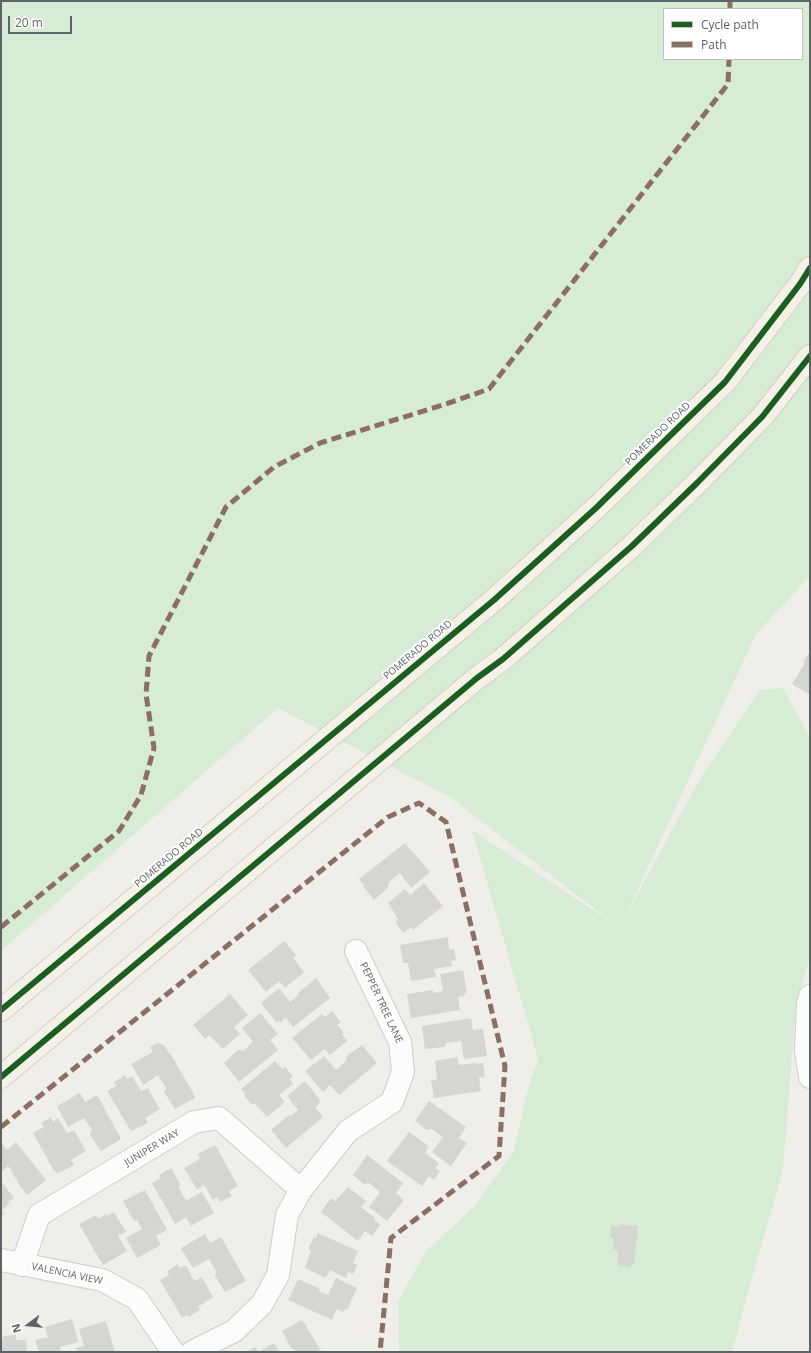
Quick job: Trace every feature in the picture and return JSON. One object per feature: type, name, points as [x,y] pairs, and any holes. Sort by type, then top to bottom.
[{"type":"main road","name":"POMERADO ROAD","points":[[1,1010],[494,600],[596,508],[724,382],[800,284],[810,268]]},
{"type":"main road","points":[[1,1078],[477,678],[503,659],[626,551],[697,483],[762,417],[810,356]]},
{"type":"street","name":"PEPPER TREE LANE","points":[[192,1352],[234,1331],[262,1304],[278,1276],[287,1215],[301,1190],[348,1131],[392,1102],[403,1072],[400,1042],[356,951]]},
{"type":"street","points":[[810,996],[808,1003],[806,1051],[810,1077]]},
{"type":"street","name":"JUNIPER WAY","points":[[22,1265],[39,1215],[194,1122],[219,1118],[301,1190]]},
{"type":"street","name":"VALENCIA VIEW","points":[[1,1260],[102,1280],[137,1299],[173,1352]]},
{"type":"green space","points":[[1,1],[810,1],[810,576],[756,634],[624,919],[701,777],[760,690],[783,688],[810,738],[810,957],[796,1003],[783,1170],[732,1352],[399,1352],[398,1301],[427,1250],[474,1207],[514,1151],[525,1100],[538,1058],[472,830],[613,923],[450,797],[278,708],[1,951]]},
{"type":"building","points":[[810,651],[810,695],[792,684],[805,663],[803,662]]},
{"type":"building","points":[[405,843],[430,872],[411,888],[400,873],[389,882],[388,888],[374,900],[359,879]]},
{"type":"building","points":[[424,883],[443,906],[413,930],[411,927],[403,933],[395,922],[398,919],[388,903],[405,889],[410,895]]},
{"type":"building","points":[[448,937],[449,950],[454,949],[456,960],[451,961],[452,966],[434,969],[436,977],[411,981],[408,963],[403,963],[400,945]]},
{"type":"building","points":[[284,941],[297,956],[293,958],[304,972],[285,988],[279,981],[266,992],[248,970]]},
{"type":"building","points":[[463,970],[467,993],[464,993],[465,996],[458,997],[460,1010],[411,1018],[407,994],[433,990],[433,993],[443,991],[440,974]]},
{"type":"building","points":[[316,978],[330,998],[293,1027],[286,1018],[280,1023],[278,1021],[276,1022],[261,1003],[279,988],[290,1002]]},
{"type":"building","points":[[230,994],[248,1015],[234,1027],[240,1034],[223,1049],[209,1035],[205,1039],[193,1025]]},
{"type":"building","points":[[332,1011],[341,1022],[337,1025],[344,1033],[342,1034],[347,1041],[330,1055],[325,1049],[311,1060],[292,1038],[322,1014],[325,1017]]},
{"type":"building","points":[[260,1013],[278,1034],[270,1040],[278,1050],[239,1082],[224,1063],[238,1050],[243,1051],[253,1042],[242,1028]]},
{"type":"building","points":[[471,1018],[473,1030],[483,1029],[487,1056],[464,1059],[461,1041],[447,1043],[444,1047],[425,1049],[422,1026]]},
{"type":"building","points":[[158,1043],[165,1046],[169,1054],[170,1053],[195,1098],[175,1109],[164,1092],[166,1088],[158,1075],[143,1085],[131,1064],[153,1052],[150,1047]]},
{"type":"building","points":[[362,1045],[377,1063],[339,1095],[330,1085],[323,1092],[305,1071],[324,1056],[336,1070],[346,1061],[347,1056]]},
{"type":"building","points":[[457,1057],[459,1065],[483,1063],[485,1077],[479,1078],[481,1091],[434,1098],[431,1080],[437,1080],[435,1061]]},
{"type":"building","points":[[275,1061],[282,1069],[285,1067],[293,1076],[290,1079],[293,1084],[279,1095],[285,1102],[267,1117],[254,1103],[252,1105],[241,1089]]},
{"type":"building","points":[[125,1075],[127,1079],[132,1076],[141,1091],[148,1088],[160,1109],[145,1118],[148,1123],[131,1131],[107,1091],[116,1086],[114,1082]]},
{"type":"building","points":[[305,1081],[320,1100],[320,1103],[315,1107],[323,1117],[286,1148],[271,1130],[289,1115],[291,1116],[298,1110],[287,1096]]},
{"type":"building","points":[[80,1093],[85,1102],[97,1095],[121,1139],[101,1151],[90,1135],[92,1130],[84,1118],[68,1127],[57,1106]]},
{"type":"building","points":[[429,1101],[466,1127],[459,1138],[467,1143],[451,1166],[432,1152],[443,1137],[431,1129],[427,1130],[415,1121]]},
{"type":"building","points":[[51,1117],[53,1122],[58,1118],[67,1133],[74,1130],[86,1151],[71,1160],[74,1165],[57,1174],[33,1133],[44,1127],[41,1123]]},
{"type":"building","points":[[409,1132],[429,1146],[425,1153],[439,1163],[435,1168],[440,1171],[434,1180],[429,1176],[422,1186],[387,1161]]},
{"type":"building","points":[[16,1142],[46,1180],[27,1195],[17,1182],[18,1181],[8,1166],[1,1172],[1,1145],[2,1144],[7,1150]]},
{"type":"building","points":[[215,1145],[238,1186],[229,1191],[232,1196],[220,1202],[218,1197],[213,1200],[204,1185],[197,1190],[184,1168],[200,1159],[198,1154]]},
{"type":"building","points":[[367,1155],[403,1183],[396,1193],[404,1200],[387,1221],[369,1207],[380,1192],[369,1183],[364,1184],[353,1175]]},
{"type":"building","points":[[171,1168],[180,1184],[179,1188],[186,1201],[202,1192],[214,1213],[191,1226],[186,1217],[175,1224],[152,1183],[161,1178],[159,1175]]},
{"type":"building","points":[[1,1181],[14,1198],[8,1202],[9,1204],[1,1211]]},
{"type":"building","points":[[348,1187],[366,1201],[361,1207],[375,1218],[374,1219],[376,1222],[380,1225],[372,1236],[365,1231],[358,1241],[321,1212],[331,1198],[335,1201]]},
{"type":"building","points":[[145,1190],[167,1230],[156,1236],[161,1245],[137,1258],[126,1238],[142,1229],[137,1220],[134,1221],[123,1201]]},
{"type":"building","points":[[114,1212],[126,1232],[118,1236],[127,1251],[103,1265],[79,1224],[96,1215],[98,1219],[106,1214],[107,1216]]},
{"type":"building","points":[[620,1225],[638,1226],[634,1264],[631,1264],[631,1267],[618,1266],[618,1251],[613,1250],[614,1238],[610,1238],[611,1226],[619,1227]]},
{"type":"building","points":[[318,1233],[358,1251],[353,1263],[357,1265],[353,1274],[348,1272],[346,1278],[330,1270],[326,1278],[305,1268],[311,1250],[308,1249],[314,1237],[316,1238]]},
{"type":"building","points":[[205,1234],[210,1243],[221,1237],[246,1281],[225,1292],[215,1276],[216,1271],[209,1259],[193,1268],[181,1248]]},
{"type":"building","points":[[178,1264],[180,1268],[186,1265],[194,1281],[202,1277],[213,1297],[198,1307],[200,1310],[188,1317],[187,1315],[182,1318],[160,1280],[169,1275],[167,1271]]},
{"type":"building","points":[[336,1278],[357,1288],[347,1310],[345,1309],[344,1312],[337,1309],[332,1320],[288,1300],[298,1279],[320,1289],[319,1291],[328,1295]]},
{"type":"building","points":[[72,1319],[78,1342],[60,1347],[61,1352],[39,1352],[35,1340],[48,1337],[45,1327]]},
{"type":"building","points":[[302,1320],[322,1352],[296,1352],[291,1348],[282,1331]]},
{"type":"building","points":[[106,1321],[115,1352],[77,1352],[76,1348],[84,1346],[79,1329]]},
{"type":"building","points":[[16,1335],[16,1340],[26,1340],[27,1352],[1,1352],[1,1341],[3,1340],[3,1336]]},
{"type":"building","points":[[274,1343],[279,1352],[258,1352]]},
{"type":"building","points":[[255,1347],[258,1352],[247,1352]]},
{"type":"marked path","points":[[730,1],[730,8]]},
{"type":"marked path","points":[[1,927],[119,831],[141,795],[154,748],[146,694],[149,656],[226,507],[274,467],[320,443],[443,405],[489,389],[728,84],[729,60]]},
{"type":"marked path","points":[[1,1127],[388,817],[419,803],[446,822],[505,1066],[499,1156],[391,1238],[380,1352]]},
{"type":"cycle path","points":[[1,1010],[494,600],[596,508],[725,382],[800,284],[810,268]]},
{"type":"cycle path","points":[[1,1077],[477,678],[503,659],[632,546],[762,417],[810,356]]}]
